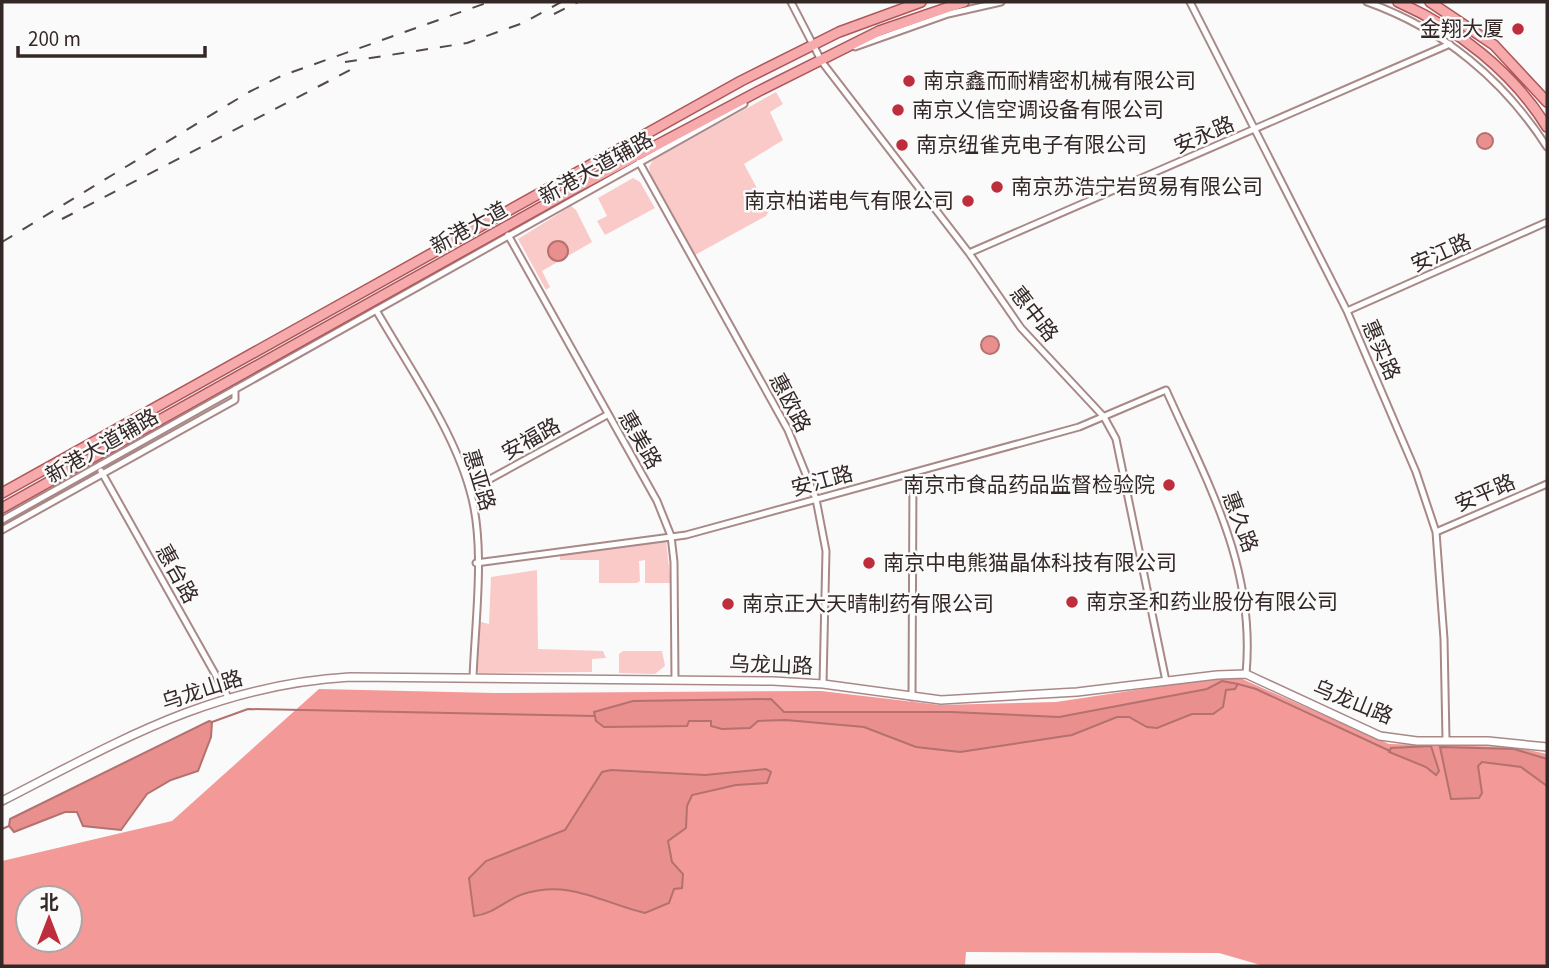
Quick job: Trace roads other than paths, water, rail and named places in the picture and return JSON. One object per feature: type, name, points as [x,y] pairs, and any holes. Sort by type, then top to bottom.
[{"type":"main road","name":"新港大道","points":[[2,493],[741,81],[839,32],[921,2]]},
{"type":"main road","name":"新港大道","points":[[2,508],[570,191],[879,31],[964,2]]},
{"type":"main road","points":[[1398,2],[1466,41],[1507,76],[1547,127]]},
{"type":"main road","points":[[1430,2],[1494,45],[1547,102]]},
{"type":"street","name":"惠中路","points":[[791,2],[821,60],[969,253],[1020,328],[1104,417],[1116,439],[1124,463],[1166,681]]},
{"type":"street","name":"新港大道辅路","points":[[2,520],[821,60],[914,25],[1001,2]]},
{"type":"street","name":"惠实路","points":[[1190,2],[1347,311],[1401,432],[1436,532],[1444,639],[1446,739]]},
{"type":"street","points":[[1367,2],[1413,21],[1450,44],[1500,87],[1547,147]]},
{"type":"street","name":"安永路","points":[[969,253],[1450,44]]},
{"type":"street","name":"惠欧路","points":[[639,162],[788,430],[816,499],[826,551],[823,684]]},
{"type":"street","name":"安江路","points":[[1347,311],[1547,222]]},
{"type":"street","name":"惠美路","points":[[508,235],[657,502],[671,536],[675,582],[675,680]]},
{"type":"street","name":"惠亚路","points":[[376,310],[454,448],[470,490],[476,517],[477,563],[472,678]]},
{"type":"street","points":[[2,530],[235,400],[235,388]]},
{"type":"street","name":"安江路","points":[[477,563],[687,535],[1104,417],[1166,390]]},
{"type":"street","name":"惠久路","points":[[1166,390],[1229,531],[1240,565],[1246,674]]},
{"type":"street","name":"安福路","points":[[470,490],[607,415]]},
{"type":"street","name":"惠台路","points":[[99,467],[228,697]]},
{"type":"street","points":[[912,697],[913,473]]},
{"type":"street","name":"安平路","points":[[1436,532],[1547,484]]},
{"type":"street","name":"乌龙山路","points":[[2,801],[172,716],[228,697],[307,680],[472,678],[823,684],[941,700],[1077,692],[1246,674],[1380,736],[1417,741],[1446,739],[1547,747]]},
{"type":"waterway","points":[[1238,684],[1256,689],[1390,751]]},
{"type":"waterway","points":[[212,722],[248,709],[595,716]]},
{"type":"waterway","points":[[2,829],[9,826]]},
{"type":"railway","points":[[2,242],[249,92],[281,76],[489,2]]},
{"type":"railway","points":[[345,62],[467,43],[523,23],[561,2]]},
{"type":"railway","points":[[554,14],[578,2]]},
{"type":"railway","points":[[62,219],[358,66]]},
{"type":"place","name":"金翔大厦","points":[[1518,29]]},
{"type":"place","name":"南京鑫而耐精密机械有限公司","points":[[909,81]]},
{"type":"place","name":"南京义信空调设备有限公司","points":[[898,110]]},
{"type":"place","name":"南京纽雀克电子有限公司","points":[[902,145]]},
{"type":"place","name":"南京苏浩宁岩贸易有限公司","points":[[997,187]]},
{"type":"place","name":"南京柏诺电气有限公司","points":[[968,201]]},
{"type":"place","name":"南京市食品药品监督检验院","points":[[1169,485]]},
{"type":"place","name":"南京中电熊猫晶体科技有限公司","points":[[869,563]]},
{"type":"place","name":"南京圣和药业股份有限公司","points":[[1072,602]]},
{"type":"place","name":"南京正大天晴制药有限公司","points":[[728,604]]}]
